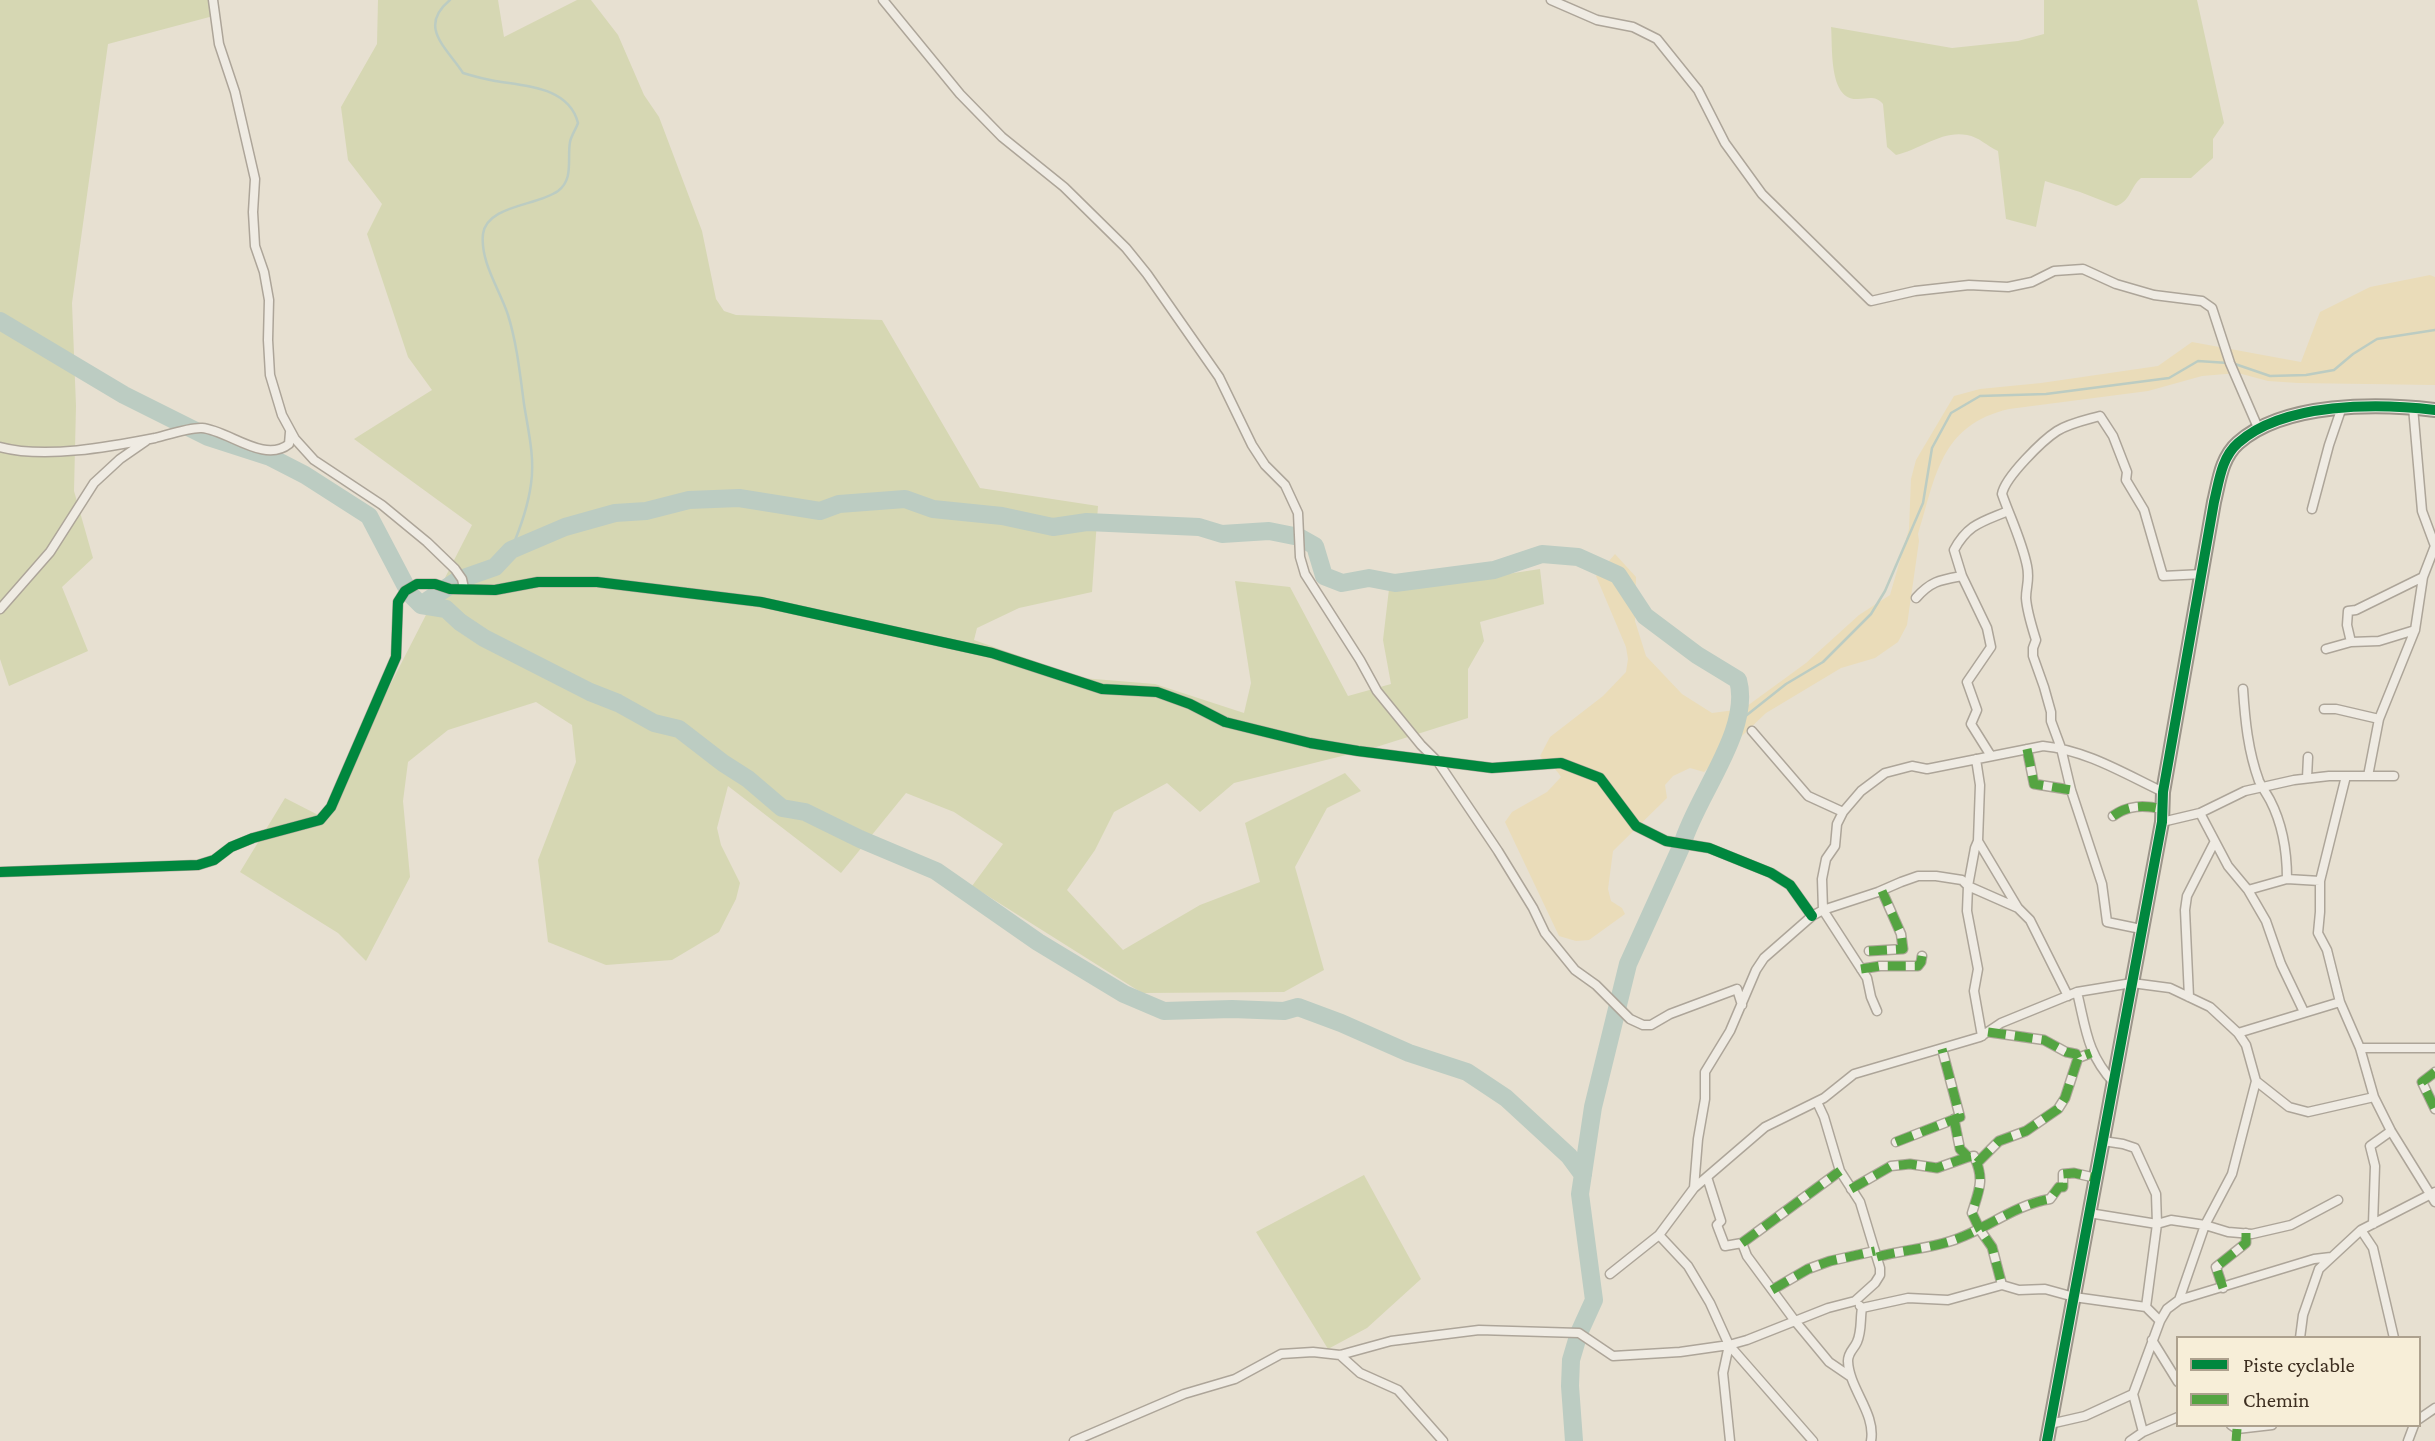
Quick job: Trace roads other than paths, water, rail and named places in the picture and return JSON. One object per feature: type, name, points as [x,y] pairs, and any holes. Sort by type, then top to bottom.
[{"type":"street","points":[[213,0],[219,44],[235,92],[254,179],[255,246],[270,300],[270,374],[282,415],[295,439],[314,460],[382,505],[427,542],[455,569],[464,588]]},
{"type":"street","points":[[883,0],[960,94],[1002,137],[1064,187],[1126,248],[1147,274],[1219,377],[1252,445],[1265,465],[1285,485],[1298,513],[1300,557],[1305,573],[1377,691],[1438,762],[1505,862],[1545,933],[1576,970],[1596,985],[1630,1019],[1643,1025],[1651,1025],[1670,1014],[1737,989],[1742,1005]]},
{"type":"street","points":[[1551,0],[1597,20],[1633,27],[1657,40],[1698,90],[1725,143],[1762,194],[1871,301],[1915,290],[1969,285],[2008,287],[2032,282],[2054,271],[2083,269],[2116,284],[2154,295],[2202,301],[2212,308],[2230,363],[2259,430]]},
{"type":"street","points":[[2047,1441],[2132,983],[2214,502],[2223,463],[2237,444],[2259,430],[2283,420],[2363,405],[2435,410]]},
{"type":"street","points":[[2312,509],[2342,407]]},
{"type":"street","points":[[2368,776],[2379,719],[2415,630],[2423,577],[2435,546],[2422,511],[2413,407]]},
{"type":"street","points":[[2141,929],[2107,922],[2102,884],[2071,790],[2033,656],[2036,640],[2026,597],[2030,584],[2027,566],[2023,548],[2002,494],[2003,488],[2055,432],[2100,416],[2113,436],[2127,472],[2126,480],[2144,510],[2163,576],[2203,574]]},
{"type":"street","points":[[0,447],[18,452],[104,448],[202,428],[265,450],[282,449],[289,444],[290,430]]},
{"type":"street","points":[[0,609],[50,552],[94,483],[120,459],[149,439]]},
{"type":"street","points":[[1991,756],[1971,723],[1977,710],[1967,682],[1991,647],[1987,628],[1962,576],[1954,550],[1962,535],[1978,523],[2008,511]]},
{"type":"street","points":[[1916,598],[1928,584],[1962,576]]},
{"type":"street","points":[[2351,642],[2347,625],[2348,611],[2356,610],[2423,577]]},
{"type":"street","points":[[0,872],[198,865],[214,860],[231,847],[253,838],[320,820],[331,807],[396,657],[398,602],[405,591],[416,584],[435,584],[450,589],[495,590],[538,582],[597,582],[761,602],[992,653],[1102,690],[1157,692],[1190,704],[1225,722],[1358,751],[1492,768],[1561,763],[1600,778],[1636,826],[1666,841],[1709,848],[1771,873],[1790,885],[1812,916]]},
{"type":"street","points":[[2326,649],[2351,642],[2379,640],[2415,630]]},
{"type":"street","points":[[2243,690],[2245,729],[2263,788],[2276,813],[2284,839],[2287,879]]},
{"type":"street","points":[[2324,709],[2336,709],[2379,719]]},
{"type":"street","points":[[1752,731],[1808,796],[1843,811]]},
{"type":"street","points":[[1877,1011],[1867,978],[1823,910],[1822,879],[1826,859],[1835,846],[1837,824],[1843,811],[1861,791],[1885,773],[1912,766],[1927,769],[2043,746],[2061,748],[2094,760],[2164,792]]},
{"type":"street","points":[[2027,749],[2034,784],[2071,790]]},
{"type":"street","points":[[2306,778],[2308,757]]},
{"type":"street","points":[[1976,759],[1980,785],[1978,841],[1968,886],[1968,926],[1978,969],[1974,991],[1985,1034]]},
{"type":"street","points":[[2300,1336],[2304,1315],[2319,1269],[2361,1230],[2433,1196],[2391,1131],[2374,1097],[2360,1048],[2340,1002],[2327,950],[2318,933],[2320,881],[2346,776]]},
{"type":"street","points":[[2113,816],[2121,810],[2137,806],[2162,815],[2200,813],[2245,791],[2306,778],[2394,776]]},
{"type":"street","points":[[2200,813],[2228,866],[2248,890],[2266,920],[2281,964],[2304,1012]]},
{"type":"street","points":[[1978,841],[2018,908],[2030,920],[2068,996]]},
{"type":"street","points":[[2189,997],[2185,910],[2187,896],[2214,843]]},
{"type":"street","points":[[1694,1188],[1705,1099],[1705,1072],[1730,1031],[1756,970],[1764,958],[1812,916],[1917,876],[1962,880],[1968,886],[2018,908]]},
{"type":"street","points":[[2248,890],[2287,879],[2320,881]]},
{"type":"street","points":[[1869,951],[1903,949],[1902,934],[1882,891]]},
{"type":"street","points":[[1861,969],[1918,966],[1922,956]]},
{"type":"street","points":[[1611,1274],[1659,1235],[1694,1188],[1765,1127],[1817,1102],[1854,1074],[1985,1034],[2001,1023],[2077,992],[2132,983],[2170,988],[2210,1007],[2238,1033],[2246,1045],[2256,1081],[2232,1174],[2204,1224],[2179,1300]]},
{"type":"street","points":[[2077,992],[2091,1053],[2114,1083]]},
{"type":"street","points":[[2238,1033],[2340,1002]]},
{"type":"street","points":[[1985,1034],[2044,1040],[2066,1052],[2076,1054],[2078,1058]]},
{"type":"street","points":[[2360,1048],[2435,1048]]},
{"type":"street","points":[[1895,1142],[1959,1117],[1942,1049]]},
{"type":"street","points":[[2078,1058],[2091,1053]]},
{"type":"street","points":[[1977,1163],[1999,1141],[2026,1131],[2058,1109],[2065,1098],[2078,1058]]},
{"type":"street","points":[[2435,1072],[2422,1082],[2435,1109]]},
{"type":"street","points":[[2256,1081],[2289,1107],[2308,1112],[2374,1097]]},
{"type":"street","points":[[1074,1441],[1184,1394],[1235,1379],[1281,1354],[1313,1352],[1340,1355],[1391,1341],[1479,1330],[1578,1334],[1613,1356],[1680,1352],[1747,1340],[1855,1301],[1880,1275],[1876,1254],[1860,1202],[1840,1171],[1817,1102]]},
{"type":"street","points":[[1954,1119],[1960,1149],[1968,1157]]},
{"type":"street","points":[[2373,1224],[2375,1166],[2370,1146],[2391,1131]]},
{"type":"street","points":[[2103,1141],[2135,1149],[2156,1194],[2157,1224],[2146,1307]]},
{"type":"street","points":[[1851,1189],[1891,1166],[1910,1164],[1937,1168],[1974,1156],[1981,1187],[1972,1213],[1992,1247],[2002,1285]]},
{"type":"street","points":[[1707,1177],[1721,1221],[1717,1225],[1724,1246],[1742,1243],[1840,1171]]},
{"type":"street","points":[[1772,1290],[1808,1269],[1830,1261],[1949,1242],[1980,1230],[2030,1203],[2050,1199],[2059,1187],[2063,1187],[2063,1174],[2074,1173],[2096,1178]]},
{"type":"street","points":[[2089,1213],[2157,1224],[2171,1220],[2204,1224],[2228,1232],[2252,1234],[2291,1224],[2338,1200]]},
{"type":"street","points":[[2361,1230],[2374,1248],[2394,1336]]},
{"type":"street","points":[[2223,1288],[2216,1267],[2246,1243],[2246,1233]]},
{"type":"street","points":[[1659,1235],[1688,1266],[1710,1303],[1729,1345],[1813,1441]]},
{"type":"street","points":[[1742,1243],[1747,1256],[1795,1321],[1829,1362],[1851,1377]]},
{"type":"street","points":[[2143,1432],[2133,1394],[2152,1340],[2167,1309],[2179,1300],[2289,1266],[2331,1257]]},
{"type":"street","points":[[1862,1308],[1908,1298],[1948,1300],[2002,1285],[2019,1290],[2045,1289],[2074,1297],[2146,1307],[2160,1321]]},
{"type":"street","points":[[1855,1301],[1862,1308],[1860,1333],[1848,1359],[1851,1377],[1863,1402],[1872,1434],[1871,1441]]},
{"type":"street","points":[[2152,1340],[2176,1379]]},
{"type":"street","points":[[1729,1345],[1723,1373],[1730,1441]]},
{"type":"street","points":[[1340,1355],[1360,1373],[1398,1390],[1443,1441]]},
{"type":"street","points":[[2050,1424],[2085,1416],[2133,1394]]},
{"type":"street","points":[[2130,1441],[2143,1432],[2176,1418]]},
{"type":"street","points":[[2234,1427],[2236,1441]]},
{"type":"waterway","points":[[450,0],[440,10],[435,28],[443,46],[463,73],[545,90],[566,102],[578,123],[571,137],[568,175],[563,186],[549,196],[493,217],[483,234],[487,265],[508,315],[514,337],[532,454],[528,501],[511,550]]},
{"type":"waterway","points":[[0,321],[124,395],[208,437],[270,457],[305,475],[369,516],[410,594],[421,605],[446,609],[484,638],[654,723],[679,729],[748,779],[782,808],[805,812],[936,871],[1038,942],[1124,994],[1164,1011],[1284,1011],[1298,1007],[1409,1053],[1467,1072],[1506,1098],[1569,1156],[1583,1175]]},
{"type":"waterway","points":[[2235,364],[2270,376],[2306,375],[2334,370],[2377,339],[2435,330]]},
{"type":"waterway","points":[[1738,722],[1786,684],[1823,662],[1871,614],[1885,591],[1923,503],[1932,448],[1951,413],[1980,396],[2046,394],[2169,378],[2198,361],[2228,363]]},
{"type":"waterway","points":[[421,605],[458,580],[495,567],[511,550],[565,527],[615,513],[646,511],[689,500],[739,498],[820,511],[839,504],[905,499],[933,509],[1002,516],[1053,527],[1087,522],[1199,527],[1222,534],[1269,531],[1299,537],[1315,546],[1324,576],[1342,583],[1369,578],[1395,583],[1494,570],[1542,554],[1578,557],[1618,575],[1645,616],[1697,655],[1738,680],[1740,699],[1730,741],[1628,964],[1593,1107],[1580,1194],[1594,1300],[1579,1333],[1571,1360],[1574,1441]]}]
